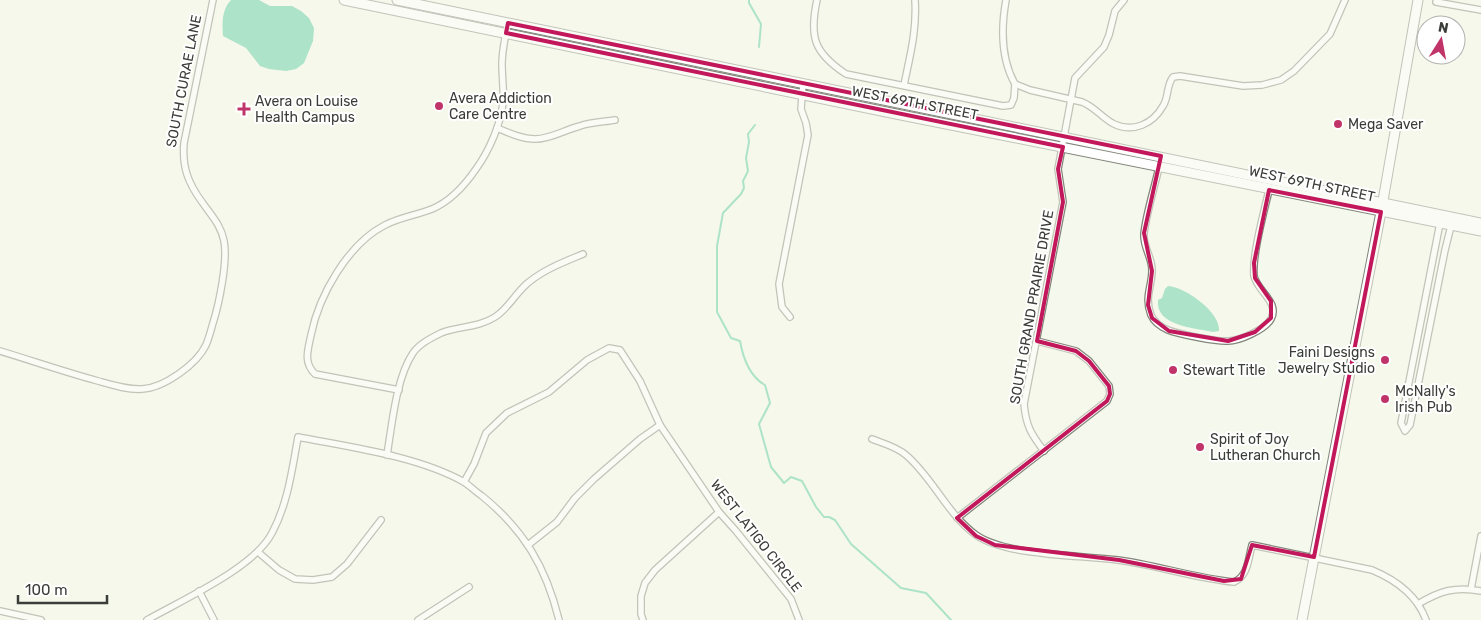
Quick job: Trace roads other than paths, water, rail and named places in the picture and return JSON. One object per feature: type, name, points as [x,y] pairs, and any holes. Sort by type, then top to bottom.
[{"type":"main road","name":"WEST 69TH STREET","points":[[344,0],[1269,190],[1481,223]]},
{"type":"main road","name":"WEST 69TH STREET","points":[[397,0],[1161,156],[1451,226],[1481,231]]},
{"type":"main road","points":[[1302,620],[1382,208],[1418,0]]},
{"type":"main road","points":[[896,114],[898,103]]},
{"type":"main road","points":[[1159,167],[1161,156]]},
{"type":"street","name":"SOUTH CURAE LANE","points":[[0,351],[71,374],[121,387],[143,389],[164,383],[184,370],[205,346],[216,312],[225,259],[224,242],[216,221],[194,191],[184,170],[183,156],[184,142],[212,0]]},
{"type":"street","points":[[817,0],[812,22],[814,36],[821,52],[831,64],[846,74],[1003,106],[1010,105],[1014,98],[1015,84]]},
{"type":"street","points":[[904,85],[914,38],[915,0]]},
{"type":"street","points":[[1006,0],[1002,20],[1002,33],[1008,73],[1015,84],[1030,90],[1090,104],[1113,124],[1127,128],[1148,124],[1158,114],[1164,104],[1169,83],[1173,77],[1180,76],[1244,86],[1262,85],[1281,80],[1294,71],[1330,34],[1345,0]]},
{"type":"street","name":"SOUTH GRAND PRAIRIE DRIVE","points":[[1044,451],[1030,432],[1024,404],[1063,202],[1058,169],[1070,99],[1075,78],[1104,47],[1115,11],[1124,0]]},
{"type":"street","points":[[1436,2],[1481,10]]},
{"type":"street","points":[[399,390],[315,374],[308,368],[306,359],[314,323],[324,296],[341,267],[365,238],[386,224],[433,209],[459,191],[477,168],[497,128],[503,104],[502,65],[508,23]]},
{"type":"street","points":[[790,317],[782,307],[779,284],[808,135],[806,123],[800,109],[803,84]]},
{"type":"street","points":[[497,128],[523,138],[534,139],[548,138],[584,125],[615,120]]},
{"type":"street","points":[[1159,167],[1144,233],[1145,246],[1152,271],[1148,305],[1152,318],[1159,325],[1169,330],[1187,334],[1228,342],[1255,332],[1271,318],[1273,311],[1271,301],[1260,288],[1255,278],[1254,263],[1269,190]]},
{"type":"street","points":[[1440,223],[1401,423],[1405,432],[1410,425],[1451,226]]},
{"type":"street","points":[[387,455],[404,369],[414,351],[427,340],[443,332],[483,324],[496,317],[510,304],[528,282],[550,268],[583,254]]},
{"type":"street","points":[[957,518],[1107,401],[1110,394],[1109,386],[1089,361],[1076,351],[1037,341]]},
{"type":"street","name":"WEST LATIGO CIRCLE","points":[[464,482],[474,464],[486,434],[496,422],[507,413],[549,392],[587,360],[609,348],[620,350],[640,381],[660,425],[719,512],[791,599],[799,620]]},
{"type":"street","points":[[528,545],[557,522],[594,479],[640,439],[660,425]]},
{"type":"street","points":[[147,620],[227,574],[258,552],[271,535],[287,496],[298,437],[408,460],[464,482],[498,509],[528,545],[550,586],[559,620]]},
{"type":"street","points":[[872,439],[904,454],[917,466],[957,518],[976,536],[995,544],[1022,550],[1119,560],[1234,582],[1241,579],[1246,570],[1252,545],[1372,570],[1389,577],[1403,587],[1418,604],[1426,620]]},
{"type":"street","points":[[644,620],[641,614],[641,596],[645,583],[655,570],[719,512]]},
{"type":"street","points":[[258,552],[278,570],[295,579],[313,580],[332,577],[347,564],[381,520]]},
{"type":"street","points":[[1471,589],[1481,536]]},
{"type":"street","points":[[418,620],[469,587]]},
{"type":"street","points":[[1418,604],[1434,594],[1452,589],[1481,591]]},
{"type":"street","points":[[199,590],[214,620]]},
{"type":"street","points":[[0,611],[41,620]]},
{"type":"waterway","points":[[749,0],[761,24],[759,47]]},
{"type":"waterway","points":[[755,125],[748,134],[749,142],[746,158],[748,171],[743,181],[744,188],[741,194],[723,213],[717,246],[717,312],[731,338],[740,341],[745,360],[751,372],[765,385],[770,403],[759,424],[771,467],[784,483],[791,477],[802,481],[816,507],[824,517],[835,520],[851,544],[901,588],[926,593],[951,620]]},
{"type":"place","name":"Avera Addiction Care Centre","points":[[439,106]]},
{"type":"place","name":"Avera on Louise Health Campus","points":[[244,109]]},
{"type":"place","name":"Mega Saver","points":[[1338,124]]},
{"type":"place","name":"Faini Designs Jewelry Studio","points":[[1385,360]]},
{"type":"place","name":"Stewart Title","points":[[1173,370]]},
{"type":"place","name":"McNally's Irish Pub","points":[[1385,399]]},
{"type":"place","name":"Spirit of Joy Lutheran Church","points":[[1200,447]]}]
